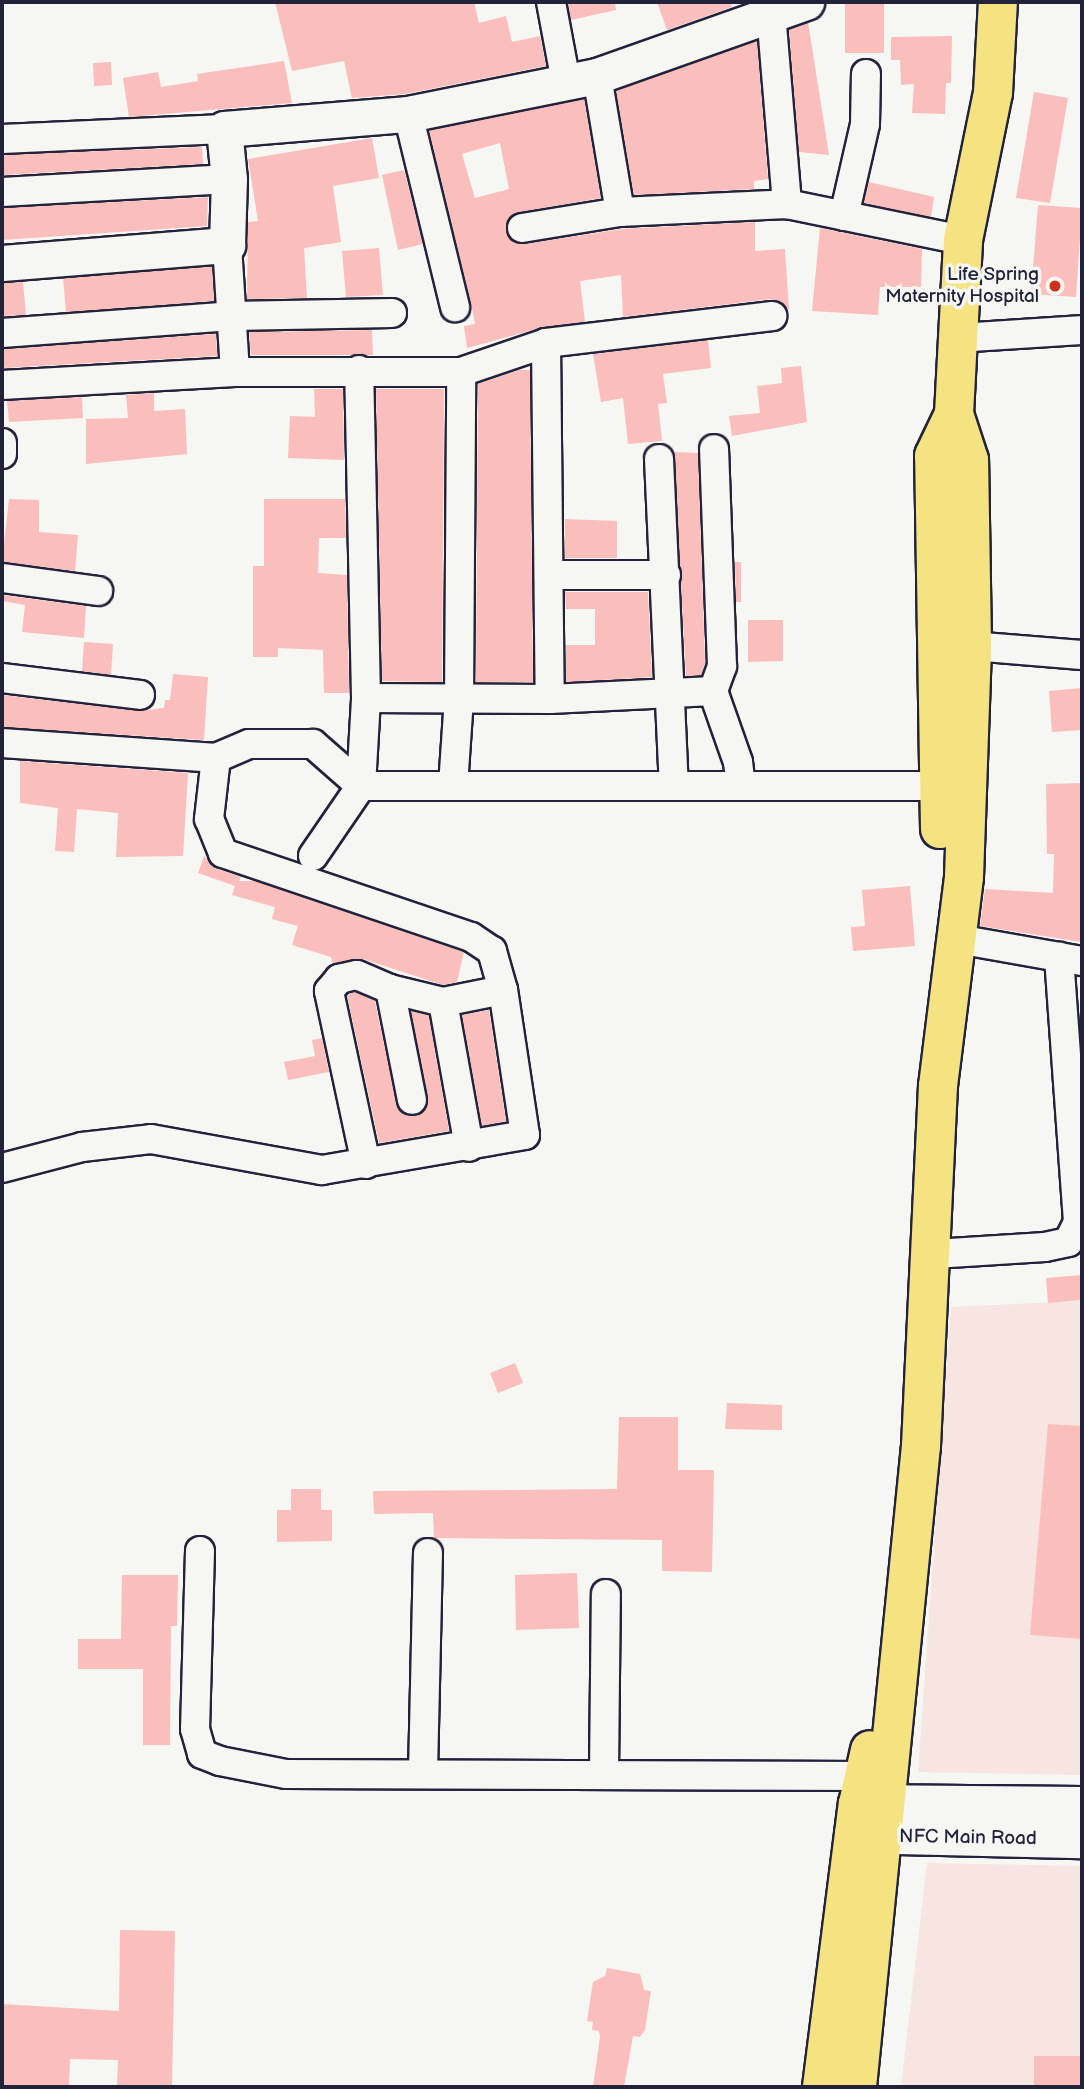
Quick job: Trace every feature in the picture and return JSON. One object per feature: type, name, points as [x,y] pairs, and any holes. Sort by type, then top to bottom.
[{"type":"main road","points":[[822,2087],[869,1811],[922,1446],[934,1254],[938,1086],[957,939],[967,831],[972,646],[969,460],[954,414],[963,240],[993,93],[998,2]]},
{"type":"main road","points":[[858,2087],[872,1737],[903,1341],[912,1084],[938,875],[942,786],[934,456],[954,414]]},
{"type":"main road","name":"NFC Main Road","points":[[869,1811],[1082,1806]]},
{"type":"main road","name":"NFC Main Road","points":[[869,1811],[1082,1839]]},
{"type":"street","points":[[551,2],[582,79],[620,212]]},
{"type":"street","points":[[2,139],[224,130],[408,114],[582,79],[806,2]]},
{"type":"street","points":[[771,13],[788,204]]},
{"type":"street","points":[[844,216],[864,124],[866,74]]},
{"type":"street","points":[[408,114],[455,307]]},
{"type":"street","points":[[224,130],[229,179],[227,245],[234,372]]},
{"type":"street","points":[[2,192],[229,179]]},
{"type":"street","points":[[522,228],[620,212],[788,204],[963,240]]},
{"type":"street","points":[[2,263],[227,245]]},
{"type":"street","points":[[2,333],[231,316],[392,313]]},
{"type":"street","points":[[2,385],[234,372],[461,372],[546,343],[772,316]]},
{"type":"street","points":[[958,338],[1082,330]]},
{"type":"street","points":[[546,343],[552,575],[550,699]]},
{"type":"street","points":[[313,856],[360,786],[366,698],[359,370]]},
{"type":"street","points":[[453,786],[459,699],[461,372]]},
{"type":"street","points":[[2,443],[2,454]]},
{"type":"street","points":[[715,449],[722,666],[713,691],[738,762],[741,786]]},
{"type":"street","points":[[659,459],[667,575],[667,696],[674,786]]},
{"type":"street","points":[[552,575],[667,575]]},
{"type":"street","points":[[2,578],[98,591]]},
{"type":"street","points":[[972,646],[1082,654]]},
{"type":"street","points":[[2,678],[140,695]]},
{"type":"street","points":[[366,698],[550,699],[667,696],[713,691]]},
{"type":"street","points":[[2,743],[216,758],[249,744],[313,744],[360,786],[942,786]]},
{"type":"street","points":[[2,1168],[82,1147],[151,1139],[307,1170],[366,1164],[525,1135],[503,990],[492,951],[471,937],[223,853],[209,819],[216,758]]},
{"type":"street","points":[[934,1254],[1068,1242],[1077,1222],[1079,1176],[1071,959],[957,939]]},
{"type":"street","points":[[366,1164],[329,991],[339,979],[357,975],[390,989],[443,1002],[503,990]]},
{"type":"street","points":[[390,989],[412,1100]]},
{"type":"street","points":[[443,1002],[469,1147]]},
{"type":"street","points":[[200,1551],[195,1729],[202,1754],[286,1773],[604,1772],[869,1811]]},
{"type":"street","points":[[423,1773],[428,1553]]},
{"type":"street","points":[[604,1772],[606,1594]]},
{"type":"shaded area","points":[[1082,1301],[1082,1775],[918,1772],[951,1307]]},
{"type":"shaded area","points":[[927,1863],[1082,1866],[1082,2087],[901,2087]]},
{"type":"building","points":[[275,2],[474,2],[479,23],[506,16],[512,42],[540,36],[546,66],[405,94],[352,98],[344,61],[292,71]]},
{"type":"building","points":[[568,2],[615,2],[616,10],[571,20]]},
{"type":"building","points":[[657,2],[730,2],[732,7],[667,30]]},
{"type":"building","points":[[845,2],[884,2],[884,53],[845,53]]},
{"type":"building","points":[[808,22],[829,155],[799,152],[789,29]]},
{"type":"building","points":[[952,36],[951,83],[946,83],[945,114],[912,113],[914,84],[901,85],[900,60],[891,60],[891,37]]},
{"type":"building","points":[[757,41],[768,179],[754,181],[754,189],[634,195],[616,91]]},
{"type":"building","points":[[284,61],[292,103],[129,117],[123,78],[158,72],[161,87],[198,81],[197,74]]},
{"type":"building","points":[[111,62],[112,85],[94,86],[93,63]]},
{"type":"building","points":[[1034,92],[1068,98],[1050,203],[1016,198]]},
{"type":"building","points":[[584,99],[601,198],[519,212],[506,223],[510,239],[525,244],[622,229],[755,222],[755,251],[785,249],[789,309],[770,299],[623,317],[621,275],[580,281],[585,322],[544,327],[467,348],[464,326],[475,324],[429,130]],"holes":[[[500,143],[509,189],[475,198],[462,154]]]},
{"type":"building","points":[[372,138],[379,178],[333,186],[341,242],[304,248],[307,298],[247,299],[248,222],[258,221],[248,159]]},
{"type":"building","points":[[202,147],[203,164],[2,175],[2,155]]},
{"type":"building","points":[[404,170],[423,244],[398,250],[382,175]]},
{"type":"building","points":[[869,182],[934,197],[931,217],[864,203]]},
{"type":"building","points":[[208,197],[207,226],[2,240],[2,208]]},
{"type":"building","points":[[1038,205],[1082,208],[1076,297],[1031,294]]},
{"type":"building","points":[[820,228],[922,249],[921,287],[880,287],[878,315],[812,311]]},
{"type":"building","points":[[379,248],[383,295],[346,297],[342,251]]},
{"type":"building","points":[[212,266],[214,301],[66,312],[63,278]]},
{"type":"building","points":[[23,282],[26,315],[2,316],[2,283]]},
{"type":"building","points":[[372,330],[373,355],[251,355],[249,332]]},
{"type":"building","points":[[216,334],[217,356],[2,368],[2,349]]},
{"type":"building","points":[[708,340],[711,368],[663,374],[667,403],[658,404],[662,441],[628,444],[623,398],[601,402],[593,354]]},
{"type":"building","points":[[801,366],[807,422],[732,436],[729,416],[760,413],[757,386],[782,383],[781,368]]},
{"type":"building","points":[[519,370],[530,370],[533,682],[476,682],[478,384]]},
{"type":"building","points":[[314,389],[343,389],[344,460],[288,458],[290,416],[315,417]]},
{"type":"building","points":[[376,389],[444,389],[442,682],[382,681]]},
{"type":"building","points":[[154,393],[154,411],[185,409],[187,454],[86,464],[86,419],[128,418],[126,395]]},
{"type":"building","points":[[82,397],[83,418],[9,422],[7,401]]},
{"type":"building","points":[[674,452],[698,453],[705,663],[701,675],[686,676]]},
{"type":"building","points":[[9,499],[39,500],[39,532],[78,535],[75,571],[2,562]]},
{"type":"building","points":[[264,499],[345,499],[346,538],[319,538],[318,573],[347,575],[349,693],[324,693],[323,650],[278,648],[278,657],[253,657],[253,566],[264,566]]},
{"type":"building","points":[[565,519],[617,521],[617,558],[565,558]]},
{"type":"building","points":[[735,562],[741,562],[741,602],[736,602]]},
{"type":"building","points":[[565,592],[648,592],[652,677],[566,682],[566,645],[595,645],[595,609],[566,609]]},
{"type":"building","points":[[2,595],[86,606],[84,638],[22,632],[25,605],[2,601]]},
{"type":"building","points":[[748,620],[783,620],[783,661],[748,662]]},
{"type":"building","points":[[84,642],[113,644],[111,675],[82,671]]},
{"type":"building","points":[[173,674],[208,677],[204,740],[2,727],[2,695],[139,711],[164,708],[165,700],[170,700]]},
{"type":"building","points":[[1082,688],[1082,730],[1052,732],[1049,691]]},
{"type":"building","points":[[20,761],[188,773],[183,856],[116,857],[118,813],[77,809],[74,852],[55,851],[58,808],[20,803]]},
{"type":"building","points":[[1082,783],[1082,942],[980,926],[985,889],[1053,893],[1054,854],[1047,854],[1046,784]]},
{"type":"building","points":[[204,856],[217,869],[241,877],[239,881],[255,881],[464,952],[457,982],[443,985],[363,959],[333,964],[331,957],[292,945],[298,926],[272,919],[275,907],[232,895],[235,886],[198,873]]},
{"type":"building","points":[[910,886],[915,946],[853,951],[851,927],[865,926],[862,890]]},
{"type":"building","points":[[355,992],[375,1001],[396,1103],[407,1116],[422,1113],[428,1105],[411,1011],[429,1016],[449,1131],[379,1143],[347,995]]},
{"type":"building","points":[[489,1010],[506,1121],[482,1126],[462,1015]]},
{"type":"building","points":[[322,1038],[329,1072],[288,1080],[284,1062],[315,1056],[312,1040]]},
{"type":"building","points":[[1082,1275],[1082,1300],[1048,1303],[1046,1278]]},
{"type":"building","points":[[515,1363],[523,1383],[498,1393],[490,1373]]},
{"type":"building","points":[[727,1403],[782,1405],[782,1430],[725,1429]]},
{"type":"building","points":[[619,1417],[678,1417],[678,1470],[714,1470],[712,1572],[662,1571],[662,1540],[434,1538],[433,1513],[374,1514],[373,1491],[617,1489]]},
{"type":"building","points":[[1048,1424],[1082,1426],[1082,1639],[1030,1635]]},
{"type":"building","points":[[291,1489],[321,1489],[321,1510],[332,1510],[332,1541],[277,1542],[277,1510],[291,1510]]},
{"type":"building","points":[[577,1573],[579,1628],[516,1630],[515,1575]]},
{"type":"building","points":[[122,1575],[178,1575],[177,1626],[171,1626],[170,1745],[143,1745],[143,1669],[78,1669],[78,1639],[121,1639]]},
{"type":"building","points":[[120,1930],[175,1931],[172,2087],[117,2087],[118,2060],[70,2059],[69,2086],[2,2085],[2,2004],[119,2011]]},
{"type":"building","points":[[607,1968],[640,1974],[644,1990],[651,1991],[645,2030],[640,2037],[633,2036],[624,2087],[593,2087],[600,2037],[599,2031],[592,2030],[593,2022],[587,2021],[593,1982],[605,1976]]},
{"type":"building","points":[[1034,2056],[1082,2056],[1082,2087],[1034,2087]]},
{"type":"place","name":"Life Spring Maternity Hospital","points":[[1055,286]]}]
